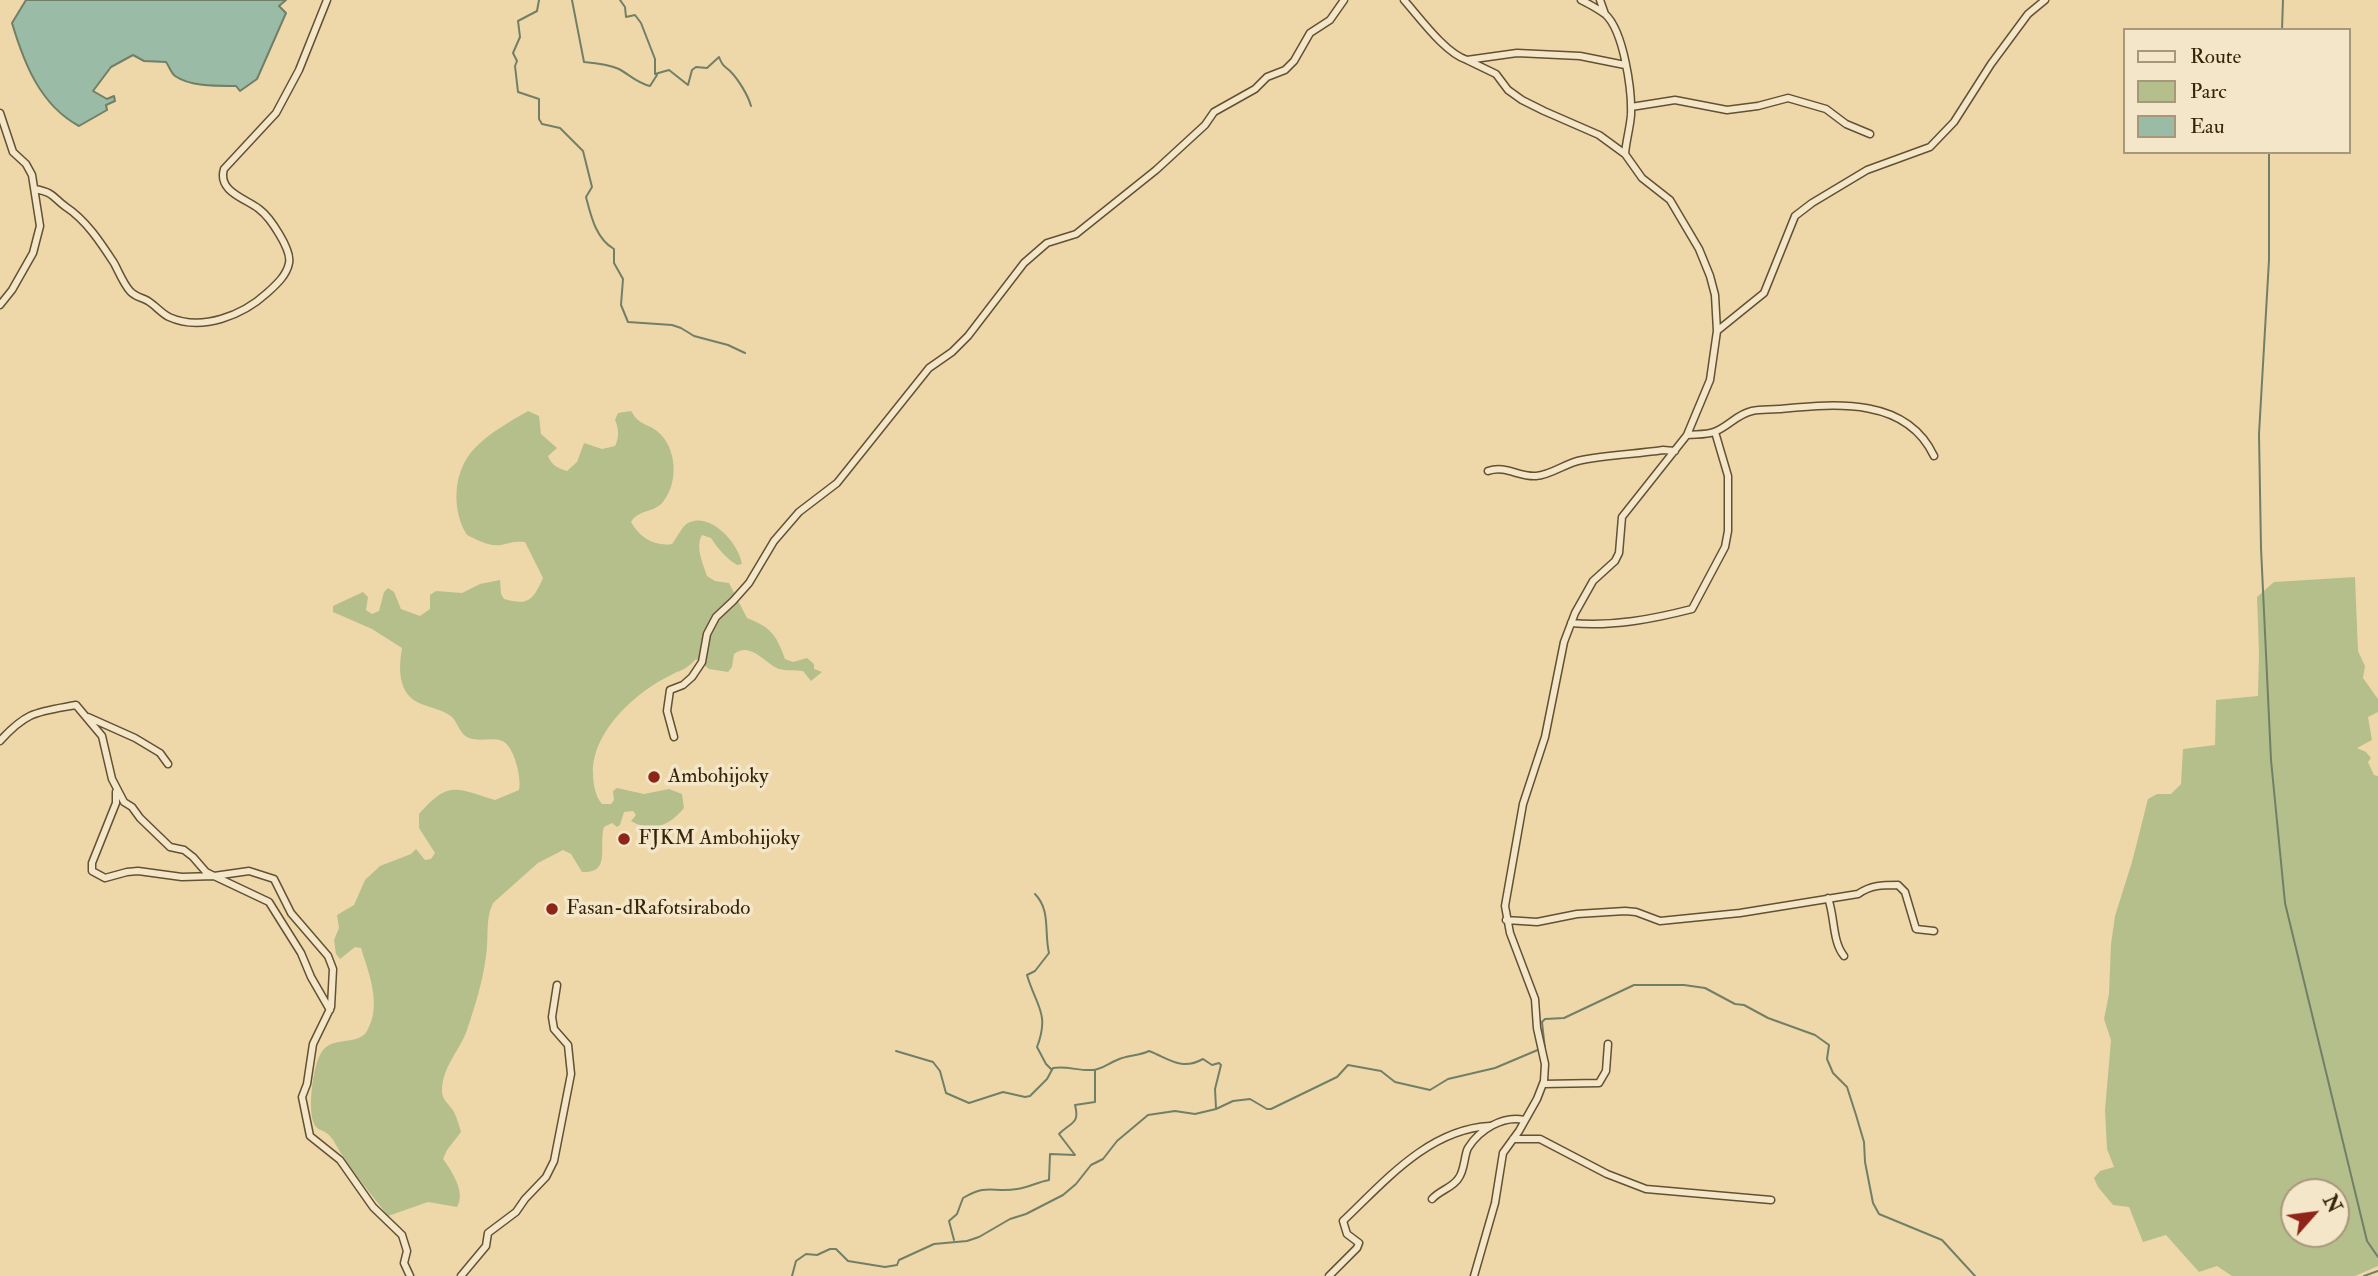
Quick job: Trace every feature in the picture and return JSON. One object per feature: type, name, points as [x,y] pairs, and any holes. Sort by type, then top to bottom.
[{"type":"street","points":[[35,189],[56,196],[63,205],[73,211],[93,233],[131,292],[170,317],[181,321],[212,321],[258,302],[278,283],[289,266],[289,253],[273,223],[259,208],[232,193],[222,175],[224,169],[276,113],[299,70],[327,0]]},
{"type":"street","points":[[674,737],[667,711],[670,690],[683,685],[702,662],[707,634],[716,617],[749,583],[774,541],[799,512],[837,483],[929,368],[952,352],[968,336],[1024,263],[1047,243],[1076,234],[1156,170],[1205,125],[1214,112],[1255,89],[1267,77],[1284,70],[1294,61],[1310,33],[1330,20],[1345,0]]},
{"type":"street","points":[[1404,0],[1459,57],[1496,74],[1508,90],[1522,100],[1599,135],[1625,154],[1642,178],[1670,200],[1699,249],[1715,295],[1717,331],[1710,380],[1687,435],[1622,517],[1619,553],[1615,561],[1593,581],[1571,624],[1558,667],[1545,737],[1523,804],[1505,906],[1506,920],[1535,999],[1545,1064],[1543,1084],[1537,1099],[1503,1153],[1495,1203],[1474,1276]]},
{"type":"street","points":[[1581,0],[1605,15],[1613,24],[1625,65],[1631,107],[1625,154]]},
{"type":"street","points":[[1600,0],[1605,15]]},
{"type":"street","points":[[1717,331],[1764,293],[1795,216],[1867,170],[1930,147],[1954,122],[2028,13],[2045,0]]},
{"type":"street","points":[[1467,60],[1517,53],[1580,56],[1625,65]]},
{"type":"street","points":[[1631,107],[1675,100],[1727,110],[1788,98],[1826,109],[1846,124],[1870,134]]},
{"type":"street","points":[[0,113],[13,152],[26,164],[32,175],[40,226],[38,241],[21,276],[0,305]]},
{"type":"street","points":[[1687,435],[1715,432],[1739,415],[1752,411],[1805,405],[1858,407],[1894,415],[1919,434],[1934,456]]},
{"type":"street","points":[[1571,624],[1637,622],[1692,609],[1725,547],[1728,531],[1728,476],[1715,432]]},
{"type":"street","points":[[1488,471],[1503,468],[1539,475],[1581,460],[1663,450],[1675,451]]},
{"type":"street","points":[[0,741],[18,721],[34,712],[76,705],[102,736],[116,790],[116,803],[92,863],[92,871],[105,878],[138,871],[182,877],[249,871],[274,879],[291,914],[328,956],[333,969],[330,1010],[313,1044],[307,1084],[302,1097],[310,1136],[340,1160],[373,1207],[402,1235],[407,1251],[404,1264],[410,1276]]},
{"type":"street","points":[[86,716],[160,753],[169,764]]},
{"type":"street","points":[[116,790],[124,802],[132,807],[164,842],[193,856],[206,872],[269,902],[301,953],[330,1010]]},
{"type":"street","points":[[1506,920],[1538,922],[1577,914],[1625,911],[1660,921],[1740,913],[1857,894],[1868,887],[1898,885],[1905,892],[1916,929],[1934,931]]},
{"type":"street","points":[[1828,898],[1838,948],[1844,957]]},
{"type":"street","points":[[461,1276],[485,1246],[488,1233],[516,1212],[524,1199],[546,1177],[554,1161],[571,1066],[568,1045],[554,1029],[552,1017],[557,985]]},
{"type":"street","points":[[1543,1084],[1599,1083],[1606,1071],[1608,1044]]},
{"type":"street","points":[[1329,1276],[1359,1243],[1347,1234],[1343,1221],[1426,1146],[1478,1127],[1510,1119],[1524,1120]]},
{"type":"street","points":[[1432,1199],[1439,1191],[1458,1180],[1467,1159],[1468,1149],[1490,1126]]},
{"type":"street","points":[[1513,1139],[1540,1139],[1606,1174],[1646,1189],[1771,1200]]},
{"type":"green space","points":[[528,411],[539,416],[541,434],[557,448],[548,456],[556,466],[567,471],[577,462],[584,443],[602,449],[615,446],[618,433],[615,420],[618,413],[631,411],[640,422],[657,431],[669,446],[672,455],[672,485],[663,502],[634,518],[631,522],[634,527],[648,540],[666,545],[672,544],[687,524],[698,520],[723,532],[736,548],[742,564],[737,565],[722,553],[711,538],[702,535],[699,550],[707,576],[715,581],[729,583],[747,618],[772,633],[785,659],[793,662],[807,658],[814,664],[814,669],[822,672],[811,681],[803,671],[779,669],[746,650],[734,654],[732,667],[728,672],[709,669],[696,659],[686,668],[656,683],[618,716],[600,743],[595,758],[593,781],[602,804],[611,804],[614,800],[613,791],[617,788],[644,794],[669,789],[682,794],[684,808],[666,823],[653,827],[631,821],[636,815],[633,811],[624,812],[620,825],[617,827],[612,823],[604,827],[601,863],[597,868],[582,872],[571,854],[563,850],[538,863],[493,903],[489,916],[483,975],[470,1021],[445,1073],[442,1089],[461,1132],[443,1159],[457,1182],[460,1195],[457,1207],[428,1202],[388,1216],[330,1136],[316,1127],[313,1121],[312,1084],[320,1054],[329,1045],[363,1035],[374,1011],[373,990],[361,948],[355,947],[340,959],[336,954],[334,940],[339,928],[337,915],[354,905],[365,880],[380,866],[411,854],[416,849],[425,860],[431,859],[435,853],[419,828],[419,814],[438,796],[446,791],[461,790],[495,800],[519,790],[519,778],[513,755],[506,744],[498,740],[469,738],[448,714],[410,697],[401,678],[402,648],[372,629],[333,612],[333,606],[363,592],[368,597],[366,610],[372,614],[379,611],[384,592],[388,588],[394,592],[401,609],[420,616],[430,609],[430,595],[436,591],[462,593],[480,584],[500,580],[504,599],[519,602],[533,596],[543,578],[525,542],[492,545],[467,535],[458,514],[457,503],[458,479],[467,458],[480,443]]},
{"type":"green space","points":[[2355,577],[2358,651],[2365,666],[2363,678],[2378,699],[2378,712],[2368,717],[2372,740],[2357,748],[2371,758],[2368,762],[2374,775],[2378,776],[2378,1266],[2355,1276],[2232,1276],[2217,1266],[2199,1272],[2166,1235],[2143,1242],[2129,1207],[2113,1205],[2094,1178],[2100,1171],[2114,1167],[2107,1149],[2105,1110],[2111,1040],[2104,1019],[2109,994],[2115,916],[2148,799],[2157,794],[2171,794],[2181,784],[2183,749],[2215,745],[2216,700],[2258,696],[2257,597],[2274,582]]},
{"type":"water","points":[[26,0],[286,0],[279,6],[286,13],[257,79],[240,91],[236,86],[205,85],[181,80],[172,73],[166,62],[144,61],[133,55],[111,67],[93,91],[107,99],[114,96],[115,101],[106,105],[107,110],[79,126],[54,107],[28,68],[12,23]]},
{"type":"waterway","points":[[539,0],[537,11],[518,21],[520,37],[513,53],[517,61],[515,66],[518,92],[539,99],[539,119],[542,124],[560,128],[583,151],[592,187],[586,197],[599,233],[614,249],[614,263],[623,279],[621,305],[628,322],[672,325],[694,336],[728,345],[745,353]]},
{"type":"waterway","points":[[572,0],[584,62],[615,67],[650,86],[657,75]]},
{"type":"waterway","points":[[620,0],[625,7],[626,17],[635,15],[641,23],[655,59],[655,74],[669,70],[688,85],[692,70],[696,67],[707,68],[719,57],[739,83],[751,106]]},
{"type":"waterway","points":[[2282,28],[2283,0]]},
{"type":"waterway","points":[[2269,154],[2269,260],[2259,434],[2261,548],[2271,760],[2285,903],[2367,1241],[2378,1257]]},
{"type":"waterway","points":[[1035,894],[1045,914],[1049,953],[1035,971],[1027,975],[1042,1017],[1037,1047],[1052,1070]]},
{"type":"waterway","points":[[1545,1049],[1542,1022],[1545,1019],[1564,1018],[1634,985],[1684,985],[1705,988],[1735,1004],[1744,1005],[1768,1018],[1815,1035],[1829,1045],[1827,1059],[1833,1073],[1847,1087],[1864,1142],[1873,1203],[1879,1214],[1942,1240],[1975,1276]]},
{"type":"waterway","points":[[792,1276],[796,1261],[806,1254],[817,1255],[836,1249],[848,1261],[885,1267],[897,1265],[899,1260],[934,1244],[967,1241],[979,1237],[1010,1219],[1063,1195],[1091,1165],[1103,1159],[1117,1141],[1148,1115],[1175,1111],[1195,1114],[1233,1101],[1250,1099],[1271,1109],[1337,1077],[1348,1065],[1381,1071],[1395,1082],[1430,1090],[1448,1079],[1495,1068],[1540,1049]]},
{"type":"waterway","points":[[896,1051],[933,1062],[940,1071],[946,1093],[969,1103],[1003,1092],[1030,1096],[1047,1079],[1053,1068],[1095,1070],[1121,1058],[1149,1051],[1182,1064],[1203,1059],[1212,1065],[1221,1065],[1215,1089],[1216,1108]]},
{"type":"waterway","points":[[954,1240],[949,1221],[957,1214],[963,1198],[979,1191],[1009,1190],[1049,1180],[1050,1154],[1075,1155],[1059,1134],[1075,1119],[1075,1105],[1095,1102],[1095,1070]]},
{"type":"waterway","points":[[2364,1276],[2378,1271]]},
{"type":"place","name":"Ambohijoky","points":[[654,777]]},
{"type":"place","name":"FJKM Ambohijoky","points":[[624,839]]},
{"type":"place","name":"Fasan-dRafotsirabodo","points":[[552,909]]}]
